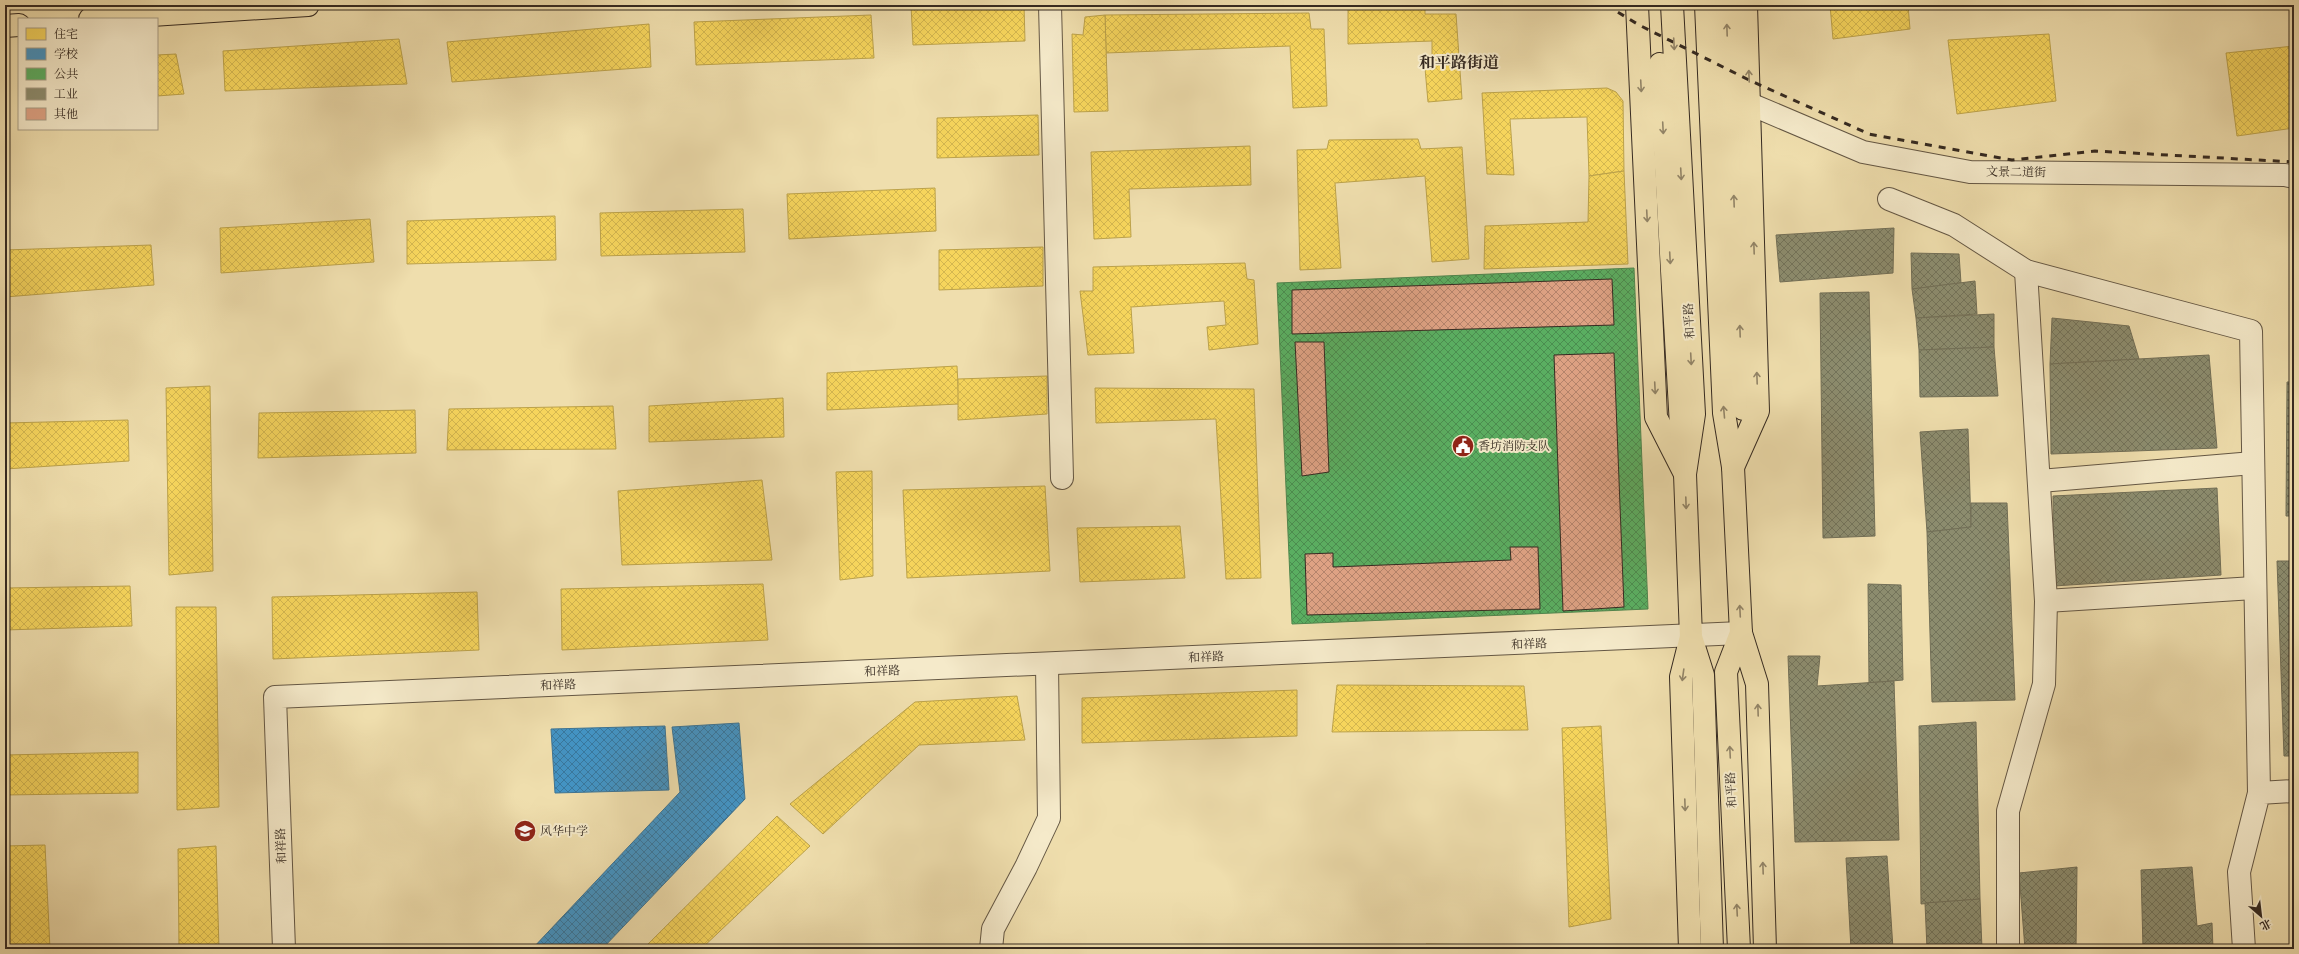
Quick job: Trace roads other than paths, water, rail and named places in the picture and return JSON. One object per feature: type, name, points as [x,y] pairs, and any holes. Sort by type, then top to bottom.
[{"type":"main road","points":[[106,18],[308,5]]},
{"type":"main road","points":[[1637,5],[1656,417],[1685,474]]},
{"type":"main road","points":[[1656,5],[1678,409],[1685,474]]},
{"type":"main road","name":"和平路","points":[[1672,5],[1694,414],[1685,474],[1691,637],[1703,675],[1712,949]]},
{"type":"main road","name":"和平路","points":[[1706,5],[1724,413],[1733,467],[1741,633],[1757,684],[1766,949]]},
{"type":"main road","points":[[1726,5],[1743,412],[1733,467]]},
{"type":"main road","points":[[1733,467],[1758,411],[1746,5]]},
{"type":"main road","points":[[5,26],[18,25]]},
{"type":"main road","name":"和平路","points":[[1738,949],[1726,672],[1741,633]]},
{"type":"main road","name":"和平路","points":[[1690,949],[1681,677],[1691,637]]},
{"type":"street","points":[[1050,5],[1062,478]]},
{"type":"street","name":"文景二道街","points":[[1750,104],[1863,152],[1970,172],[2285,175],[2294,177]]},
{"type":"street","points":[[1889,199],[1954,225],[2026,271],[2251,331],[2254,588],[2259,792],[2239,872],[2244,949]]},
{"type":"street","points":[[2008,949],[2008,811],[2044,684],[2046,601],[2040,481],[2026,271]]},
{"type":"street","points":[[2040,481],[2253,463]]},
{"type":"street","points":[[2046,601],[2254,588]]},
{"type":"street","name":"和祥路","points":[[284,949],[275,697],[1691,637],[1741,633]]},
{"type":"street","points":[[991,949],[993,929],[1026,868],[1049,818],[1047,664]]},
{"type":"street","points":[[2259,792],[2294,791]]},
{"type":"railway","points":[[1606,5],[1639,25],[1749,80],[1869,134],[2012,160],[2095,151],[2294,162]]},
{"type":"place","name":"香坊消防支队","points":[[1463,446]]},
{"type":"place","name":"风华中学","points":[[525,831]]},
{"type":"district","name":"和平路街道","points":[[1459,62]]}]
